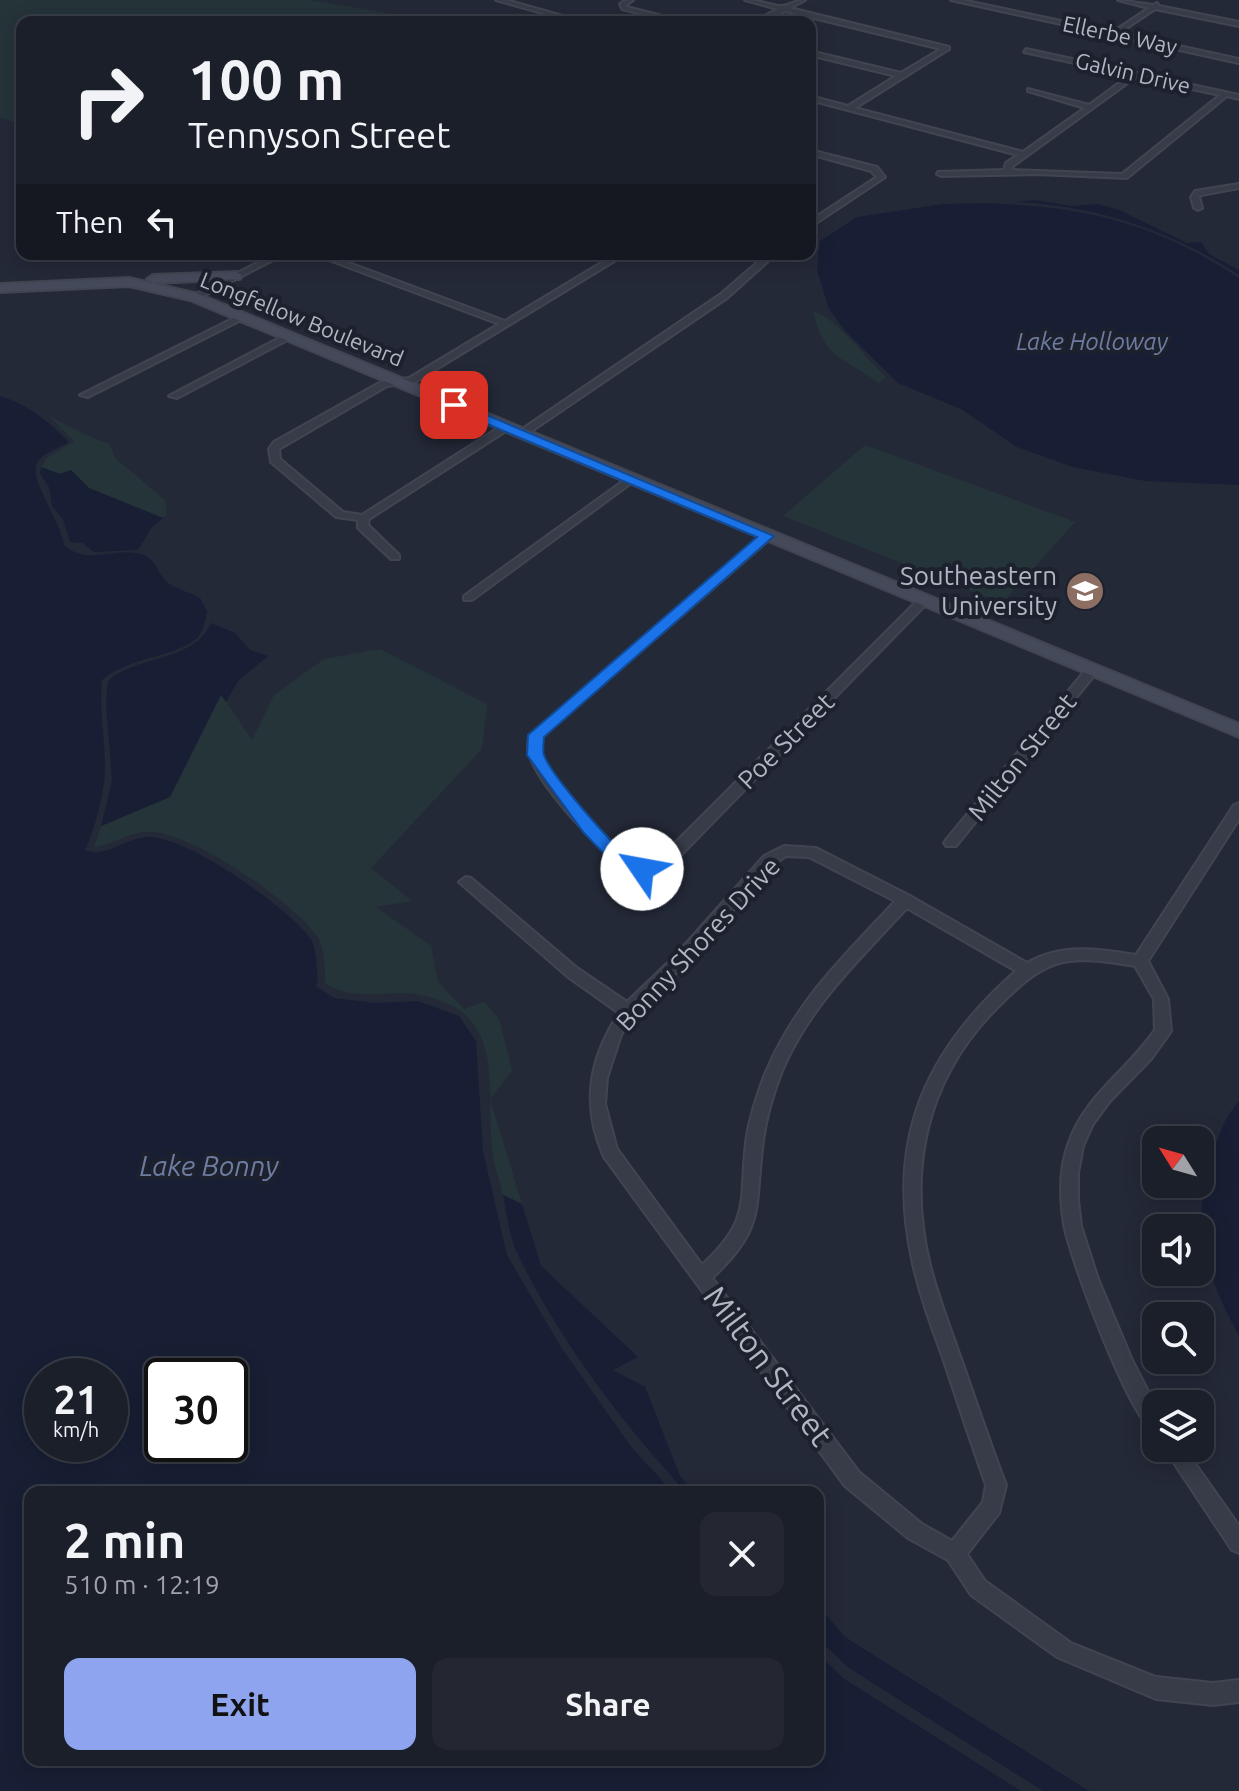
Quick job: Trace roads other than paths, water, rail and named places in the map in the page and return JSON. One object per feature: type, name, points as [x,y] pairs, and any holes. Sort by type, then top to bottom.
[{"type":"street","points":[[502,0],[559,16]]},
{"type":"street","points":[[630,0],[623,4],[624,8],[659,16]]},
{"type":"street","points":[[748,0],[947,48],[849,108]]},
{"type":"street","points":[[768,16],[802,0]]},
{"type":"street","name":"Ellerbe Way","points":[[954,0],[1239,61]]},
{"type":"street","points":[[1121,0],[1239,24]]},
{"type":"street","points":[[1114,34],[1165,0]]},
{"type":"street","name":"Galvin Drive","points":[[1026,51],[1239,97]]},
{"type":"street","points":[[816,54],[903,76]]},
{"type":"street","points":[[1008,172],[1009,165],[1136,74]]},
{"type":"street","points":[[1030,90],[1090,107]]},
{"type":"street","points":[[941,174],[1008,172],[1118,178],[1128,174],[1226,94]]},
{"type":"street","points":[[816,100],[1024,154]]},
{"type":"street","points":[[816,154],[879,172],[881,177],[816,221]]},
{"type":"street","points":[[1198,208],[1195,197],[1198,193],[1231,184]]},
{"type":"street","points":[[194,297],[269,260]]},
{"type":"street","points":[[333,260],[506,324]]},
{"type":"street","points":[[506,427],[364,518],[340,515],[279,464],[274,449],[384,384],[412,380],[612,260]]},
{"type":"street","points":[[521,434],[724,296],[765,260]]},
{"type":"street","points":[[129,282],[236,276]]},
{"type":"street","name":"Longfellow Boulevard","points":[[0,288],[129,282],[194,297],[1239,731]]},
{"type":"street","points":[[85,395],[241,318]]},
{"type":"street","points":[[174,396],[288,337]]},
{"type":"street","points":[[468,598],[630,479]]},
{"type":"street","points":[[364,518],[362,526],[395,557]]},
{"type":"street","name":"Poe Street","points":[[767,536],[536,735],[535,755],[563,795],[623,861],[642,869],[656,867],[671,856],[924,600]]},
{"type":"street","name":"Milton Street","points":[[951,843],[1092,670]]},
{"type":"street","points":[[1140,961],[1239,808]]},
{"type":"street","name":"Bonny Shores Drive","points":[[701,1277],[610,1152],[597,1104],[599,1078],[614,1033],[628,1011],[679,961],[769,860],[784,851],[811,852],[905,900],[1027,970]]},
{"type":"street","points":[[466,882],[572,972],[628,1011]]},
{"type":"street","name":"Milton Street","points":[[905,900],[834,973],[806,1009],[784,1048],[756,1130],[751,1168],[754,1189],[749,1212],[741,1233],[701,1277],[852,1479],[905,1523],[955,1553]]},
{"type":"street","points":[[1140,961],[1091,954],[1067,955],[1048,958],[1027,970],[971,1024],[954,1045],[921,1114],[912,1169],[918,1247],[927,1286],[996,1485],[992,1506],[955,1553],[978,1588],[1075,1656],[1156,1688],[1213,1694],[1239,1691]]},
{"type":"street","points":[[1140,961],[1161,999],[1163,1031],[1086,1121],[1076,1145],[1068,1200],[1080,1257],[1142,1400]]},
{"type":"street","points":[[1183,1462],[1239,1543]]},
{"type":"water","points":[[1036,200],[1072,206],[1098,204],[1119,210],[1187,243],[1201,242],[1209,254],[1239,270],[1239,275],[1187,245],[1132,223],[1075,209],[1015,202]]},
{"type":"water","name":"Lake Holloway","points":[[987,203],[1057,209],[1119,221],[1178,244],[1239,278],[1239,485],[1145,481],[1073,467],[1017,447],[961,409],[898,383],[845,331],[829,309],[817,270],[820,241],[857,217],[943,204]]},
{"type":"water","name":"Lake Bonny","points":[[0,396],[38,414],[69,442],[43,456],[36,470],[41,491],[64,545],[81,554],[126,552],[148,557],[167,582],[201,599],[207,612],[201,633],[190,643],[125,666],[102,680],[104,783],[97,817],[85,850],[101,852],[150,837],[188,848],[259,892],[298,925],[314,947],[316,986],[334,998],[376,1003],[418,1001],[459,1016],[476,1041],[483,1151],[507,1255],[561,1347],[632,1448],[667,1486],[24,1486],[24,1766],[824,1766],[824,1660],[843,1678],[1021,1791],[0,1791]]},
{"type":"water","points":[[41,467],[60,474],[71,470],[89,488],[163,518],[152,527],[138,550],[94,552],[83,543],[70,542],[63,519],[52,506],[49,487],[40,474]]},
{"type":"water","points":[[211,623],[235,633],[250,650],[268,656],[238,681],[226,702],[221,695],[170,797],[101,826],[112,781],[106,704],[108,681],[134,666],[192,645],[203,636]]},
{"type":"water","points":[[1239,1101],[1239,1336],[1214,1282],[1214,1214],[1202,1214],[1203,1198],[1214,1198],[1214,1150],[1230,1113]]},
{"type":"water","points":[[503,1195],[522,1204],[541,1266],[638,1357],[613,1370],[645,1387],[680,1476],[688,1486],[681,1486],[593,1380],[535,1287],[510,1234]]},
{"type":"water","points":[[824,1612],[845,1637],[1089,1791],[1043,1791],[849,1668],[824,1645]]},
{"type":"place","name":"Southeastern University","points":[[1085,591]]}]
